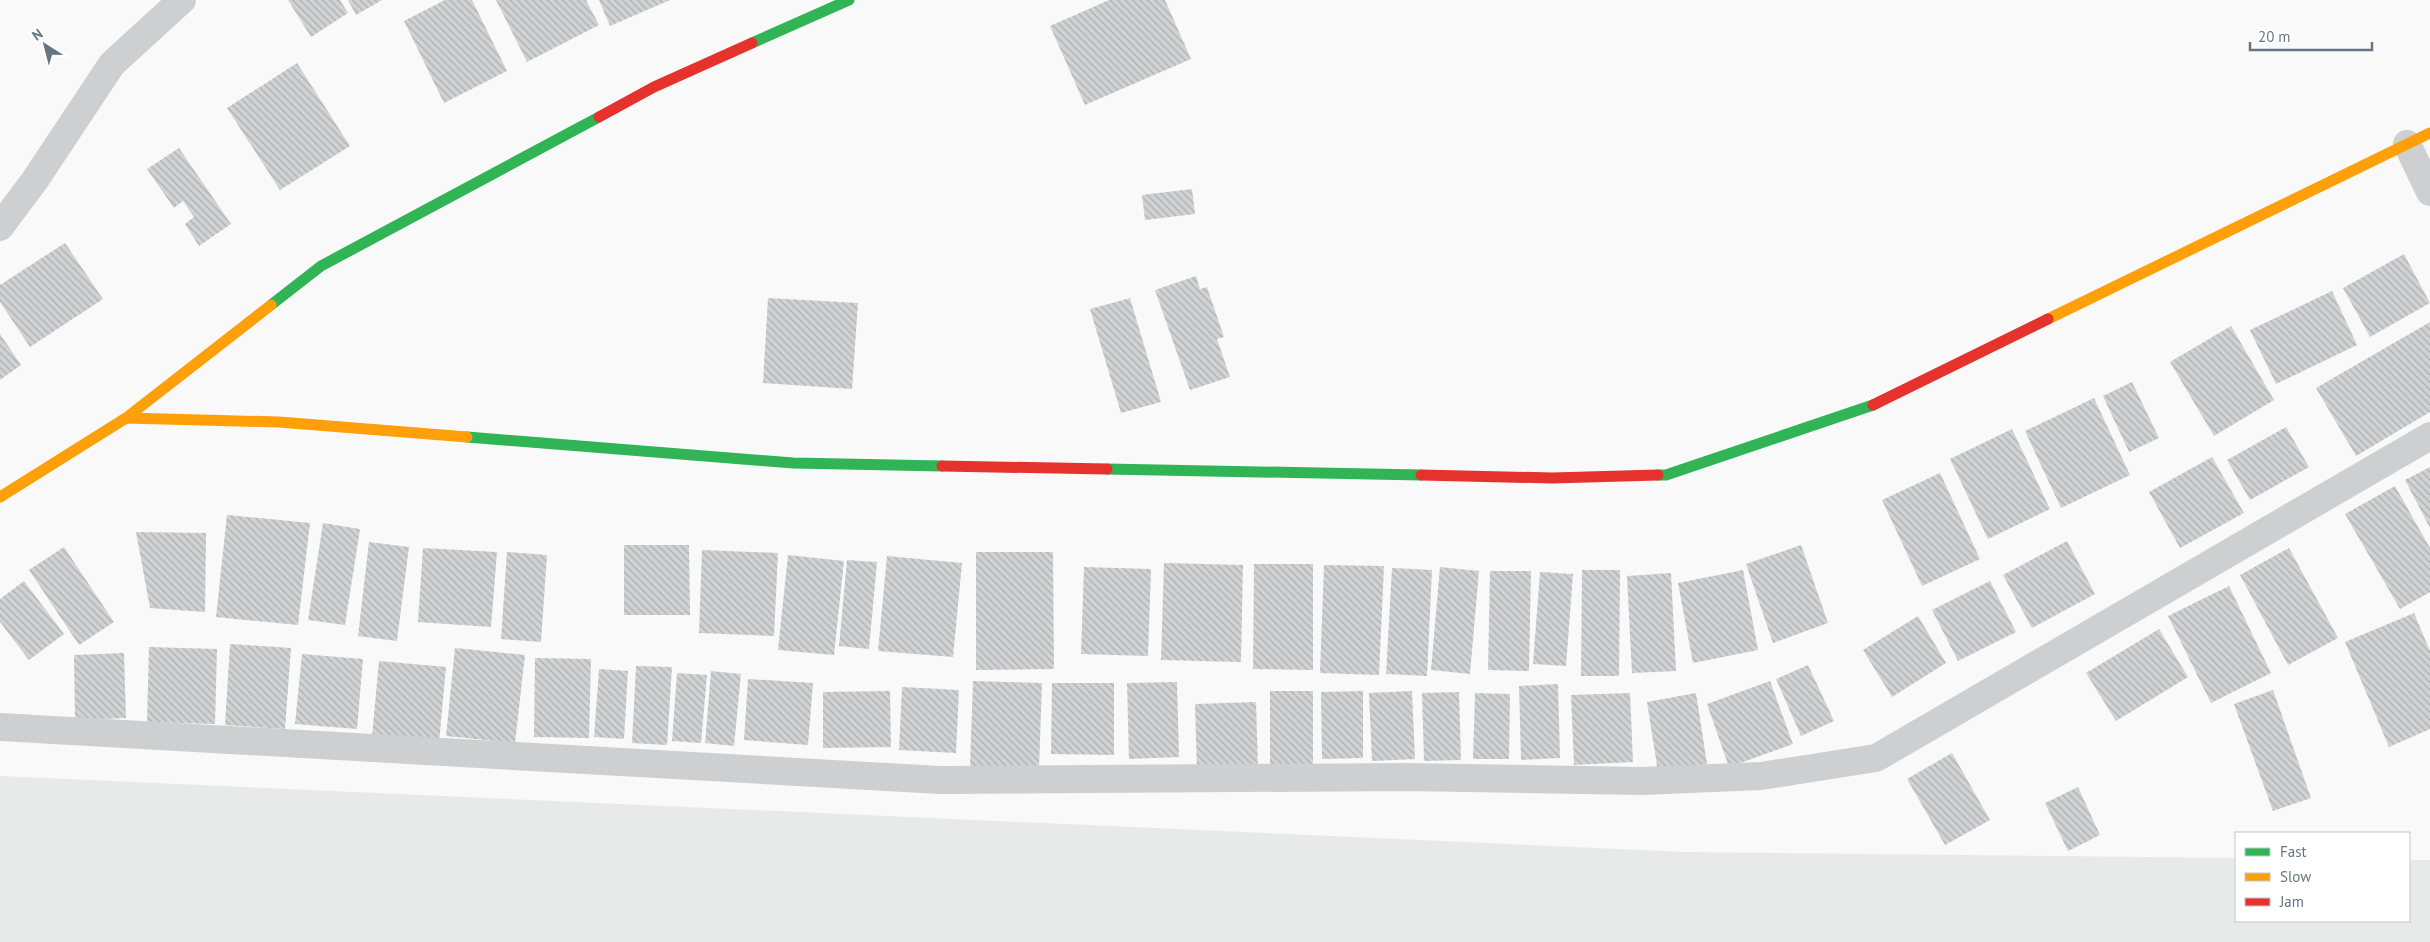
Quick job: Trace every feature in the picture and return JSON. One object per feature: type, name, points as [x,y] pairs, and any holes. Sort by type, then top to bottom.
[{"type":"street","points":[[0,227],[35,180],[112,64],[182,0]]},
{"type":"street","points":[[0,497],[126,418],[321,266],[654,87],[850,0]]},
{"type":"street","points":[[126,418],[279,422],[793,463],[1552,478],[1666,475],[1864,409],[2418,139],[2430,192]]},
{"type":"street","points":[[0,727],[940,780],[1408,777],[1643,781],[1761,776],[1876,758],[2430,436]]},
{"type":"shaded area","points":[[0,776],[1685,852],[2235,858],[2235,922],[2410,922],[2410,860],[2430,860],[2430,942],[0,942]]},
{"type":"building","points":[[288,0],[340,0],[348,13],[311,37]]},
{"type":"building","points":[[348,0],[382,0],[356,15]]},
{"type":"building","points":[[445,0],[472,0],[507,71],[444,103],[404,21]]},
{"type":"building","points":[[496,0],[586,0],[599,25],[527,62]]},
{"type":"building","points":[[599,0],[670,0],[610,26]]},
{"type":"building","points":[[1109,0],[1165,0],[1191,59],[1085,105],[1050,26]]},
{"type":"building","points":[[297,63],[350,146],[280,190],[227,108]]},
{"type":"building","points":[[179,148],[231,224],[199,246],[185,224],[194,217],[183,201],[174,208],[147,169]]},
{"type":"building","points":[[1192,189],[1195,214],[1145,220],[1142,195]]},
{"type":"building","points":[[65,243],[103,299],[30,347],[0,302],[0,285]]},
{"type":"building","points":[[2404,254],[2430,303],[2370,337],[2343,288]]},
{"type":"building","points":[[1196,276],[1200,289],[1207,287],[1224,337],[1217,339],[1230,377],[1190,390],[1155,290]]},
{"type":"building","points":[[2332,291],[2357,345],[2276,384],[2250,330]]},
{"type":"building","points":[[768,298],[858,303],[852,389],[763,383]]},
{"type":"building","points":[[1130,298],[1161,402],[1121,413],[1090,309]]},
{"type":"building","points":[[2430,322],[2430,412],[2356,456],[2316,388]]},
{"type":"building","points":[[2231,326],[2274,400],[2214,436],[2170,362]]},
{"type":"building","points":[[0,334],[21,365],[0,380]]},
{"type":"building","points":[[2132,382],[2159,438],[2129,452],[2103,396]]},
{"type":"building","points":[[2094,398],[2130,475],[2061,508],[2025,431]]},
{"type":"building","points":[[2286,427],[2309,467],[2250,500],[2227,460]]},
{"type":"building","points":[[2012,429],[2050,509],[1988,539],[1950,459]]},
{"type":"building","points":[[2212,457],[2244,513],[2180,548],[2149,492]]},
{"type":"building","points":[[2430,467],[2430,528],[2405,480]]},
{"type":"building","points":[[1940,473],[1980,559],[1922,586],[1882,500]]},
{"type":"building","points":[[2395,486],[2430,548],[2430,592],[2400,609],[2345,514]]},
{"type":"building","points":[[227,515],[310,523],[298,625],[216,617]]},
{"type":"building","points":[[323,523],[360,529],[345,625],[308,620]]},
{"type":"building","points":[[136,532],[206,533],[205,612],[150,608]]},
{"type":"building","points":[[2067,541],[2095,594],[2032,628],[2003,575]]},
{"type":"building","points":[[369,542],[409,547],[397,641],[358,636]]},
{"type":"building","points":[[624,545],[689,545],[690,615],[624,615]]},
{"type":"building","points":[[1801,545],[1828,623],[1773,643],[1746,564]]},
{"type":"building","points":[[64,547],[114,622],[79,645],[29,570]]},
{"type":"building","points":[[423,548],[497,552],[491,627],[418,622]]},
{"type":"building","points":[[2289,548],[2338,638],[2288,665],[2240,575]]},
{"type":"building","points":[[702,550],[778,553],[774,636],[699,633]]},
{"type":"building","points":[[507,552],[547,555],[541,642],[501,639]]},
{"type":"building","points":[[976,552],[1053,552],[1054,669],[976,670]]},
{"type":"building","points":[[788,555],[844,561],[834,655],[778,650]]},
{"type":"building","points":[[887,556],[962,563],[953,657],[878,651]]},
{"type":"building","points":[[847,560],[877,562],[869,649],[839,646]]},
{"type":"building","points":[[1164,563],[1243,565],[1241,662],[1161,660]]},
{"type":"building","points":[[1254,564],[1313,564],[1313,670],[1253,669]]},
{"type":"building","points":[[1324,565],[1384,566],[1379,675],[1320,673]]},
{"type":"building","points":[[1084,567],[1151,569],[1148,656],[1081,654]]},
{"type":"building","points":[[1440,567],[1479,571],[1470,674],[1431,670]]},
{"type":"building","points":[[1392,568],[1432,570],[1427,676],[1386,674]]},
{"type":"building","points":[[1582,570],[1620,570],[1619,676],[1581,676]]},
{"type":"building","points":[[1743,570],[1758,650],[1693,663],[1678,583]]},
{"type":"building","points":[[1490,571],[1531,571],[1529,671],[1488,670]]},
{"type":"building","points":[[1540,572],[1573,574],[1566,666],[1533,664]]},
{"type":"building","points":[[1671,573],[1676,671],[1632,673],[1627,576]]},
{"type":"building","points":[[24,581],[64,634],[29,660],[0,622],[0,599]]},
{"type":"building","points":[[1990,581],[2016,632],[1958,661],[1932,610]]},
{"type":"building","points":[[2229,586],[2271,673],[2211,703],[2168,616]]},
{"type":"building","points":[[2414,613],[2430,651],[2430,729],[2389,747],[2345,642]]},
{"type":"building","points":[[1918,616],[1946,663],[1892,697],[1863,650]]},
{"type":"building","points":[[2159,629],[2188,677],[2116,721],[2086,673]]},
{"type":"building","points":[[230,644],[291,648],[285,729],[225,725]]},
{"type":"building","points":[[149,647],[217,649],[215,724],[147,722]]},
{"type":"building","points":[[455,648],[525,655],[515,743],[446,736]]},
{"type":"building","points":[[124,653],[126,718],[75,720],[74,655]]},
{"type":"building","points":[[302,654],[363,659],[357,729],[295,724]]},
{"type":"building","points":[[535,658],[591,659],[589,738],[534,737]]},
{"type":"building","points":[[379,661],[446,667],[439,743],[372,737]]},
{"type":"building","points":[[1808,665],[1834,721],[1801,736],[1776,679]]},
{"type":"building","points":[[636,666],[672,667],[667,745],[632,743]]},
{"type":"building","points":[[599,669],[628,671],[624,739],[594,737]]},
{"type":"building","points":[[711,671],[741,674],[734,746],[705,743]]},
{"type":"building","points":[[677,673],[707,675],[701,743],[672,741]]},
{"type":"building","points":[[748,679],[813,683],[808,745],[744,740]]},
{"type":"building","points":[[973,681],[1042,683],[1039,769],[970,767]]},
{"type":"building","points":[[1770,681],[1793,744],[1729,767],[1707,704]]},
{"type":"building","points":[[1177,682],[1179,757],[1129,759],[1127,683]]},
{"type":"building","points":[[1052,683],[1114,683],[1114,755],[1051,754]]},
{"type":"building","points":[[1558,684],[1560,758],[1521,760],[1519,686]]},
{"type":"building","points":[[902,687],[959,690],[956,753],[899,750]]},
{"type":"building","points":[[2273,690],[2311,798],[2273,811],[2234,704]]},
{"type":"building","points":[[890,691],[891,747],[823,748],[823,692]]},
{"type":"building","points":[[1270,691],[1313,691],[1313,765],[1270,765]]},
{"type":"building","points":[[1363,691],[1363,758],[1322,759],[1321,692]]},
{"type":"building","points":[[1412,691],[1415,759],[1372,761],[1369,693]]},
{"type":"building","points":[[1459,692],[1461,760],[1424,761],[1422,693]]},
{"type":"building","points":[[1475,693],[1510,694],[1509,759],[1473,759]]},
{"type":"building","points":[[1630,693],[1633,762],[1574,765],[1571,695]]},
{"type":"building","points":[[1696,693],[1707,764],[1658,772],[1647,702]]},
{"type":"building","points":[[1256,702],[1258,769],[1197,771],[1195,704]]},
{"type":"building","points":[[1952,753],[1990,820],[1945,845],[1907,779]]},
{"type":"building","points":[[2078,787],[2100,835],[2068,851],[2045,803]]},
{"type":"traffic: fast","points":[[752,43],[849,0]]},
{"type":"traffic: fast","points":[[271,305],[321,266],[599,117]]},
{"type":"traffic: fast","points":[[1658,475],[1666,475],[1873,405]]},
{"type":"traffic: fast","points":[[467,437],[793,463],[942,466]]},
{"type":"traffic: fast","points":[[1107,469],[1421,475]]},
{"type":"traffic: slow","points":[[2048,319],[2430,133]]},
{"type":"traffic: slow","points":[[0,497],[126,418],[271,305]]},
{"type":"traffic: slow","points":[[126,418],[279,422],[467,437]]},
{"type":"traffic: jam","points":[[599,117],[654,87],[752,43]]},
{"type":"traffic: jam","points":[[1873,405],[2048,319]]},
{"type":"traffic: jam","points":[[942,466],[1107,469]]},
{"type":"traffic: jam","points":[[1421,475],[1552,478],[1658,475]]}]
